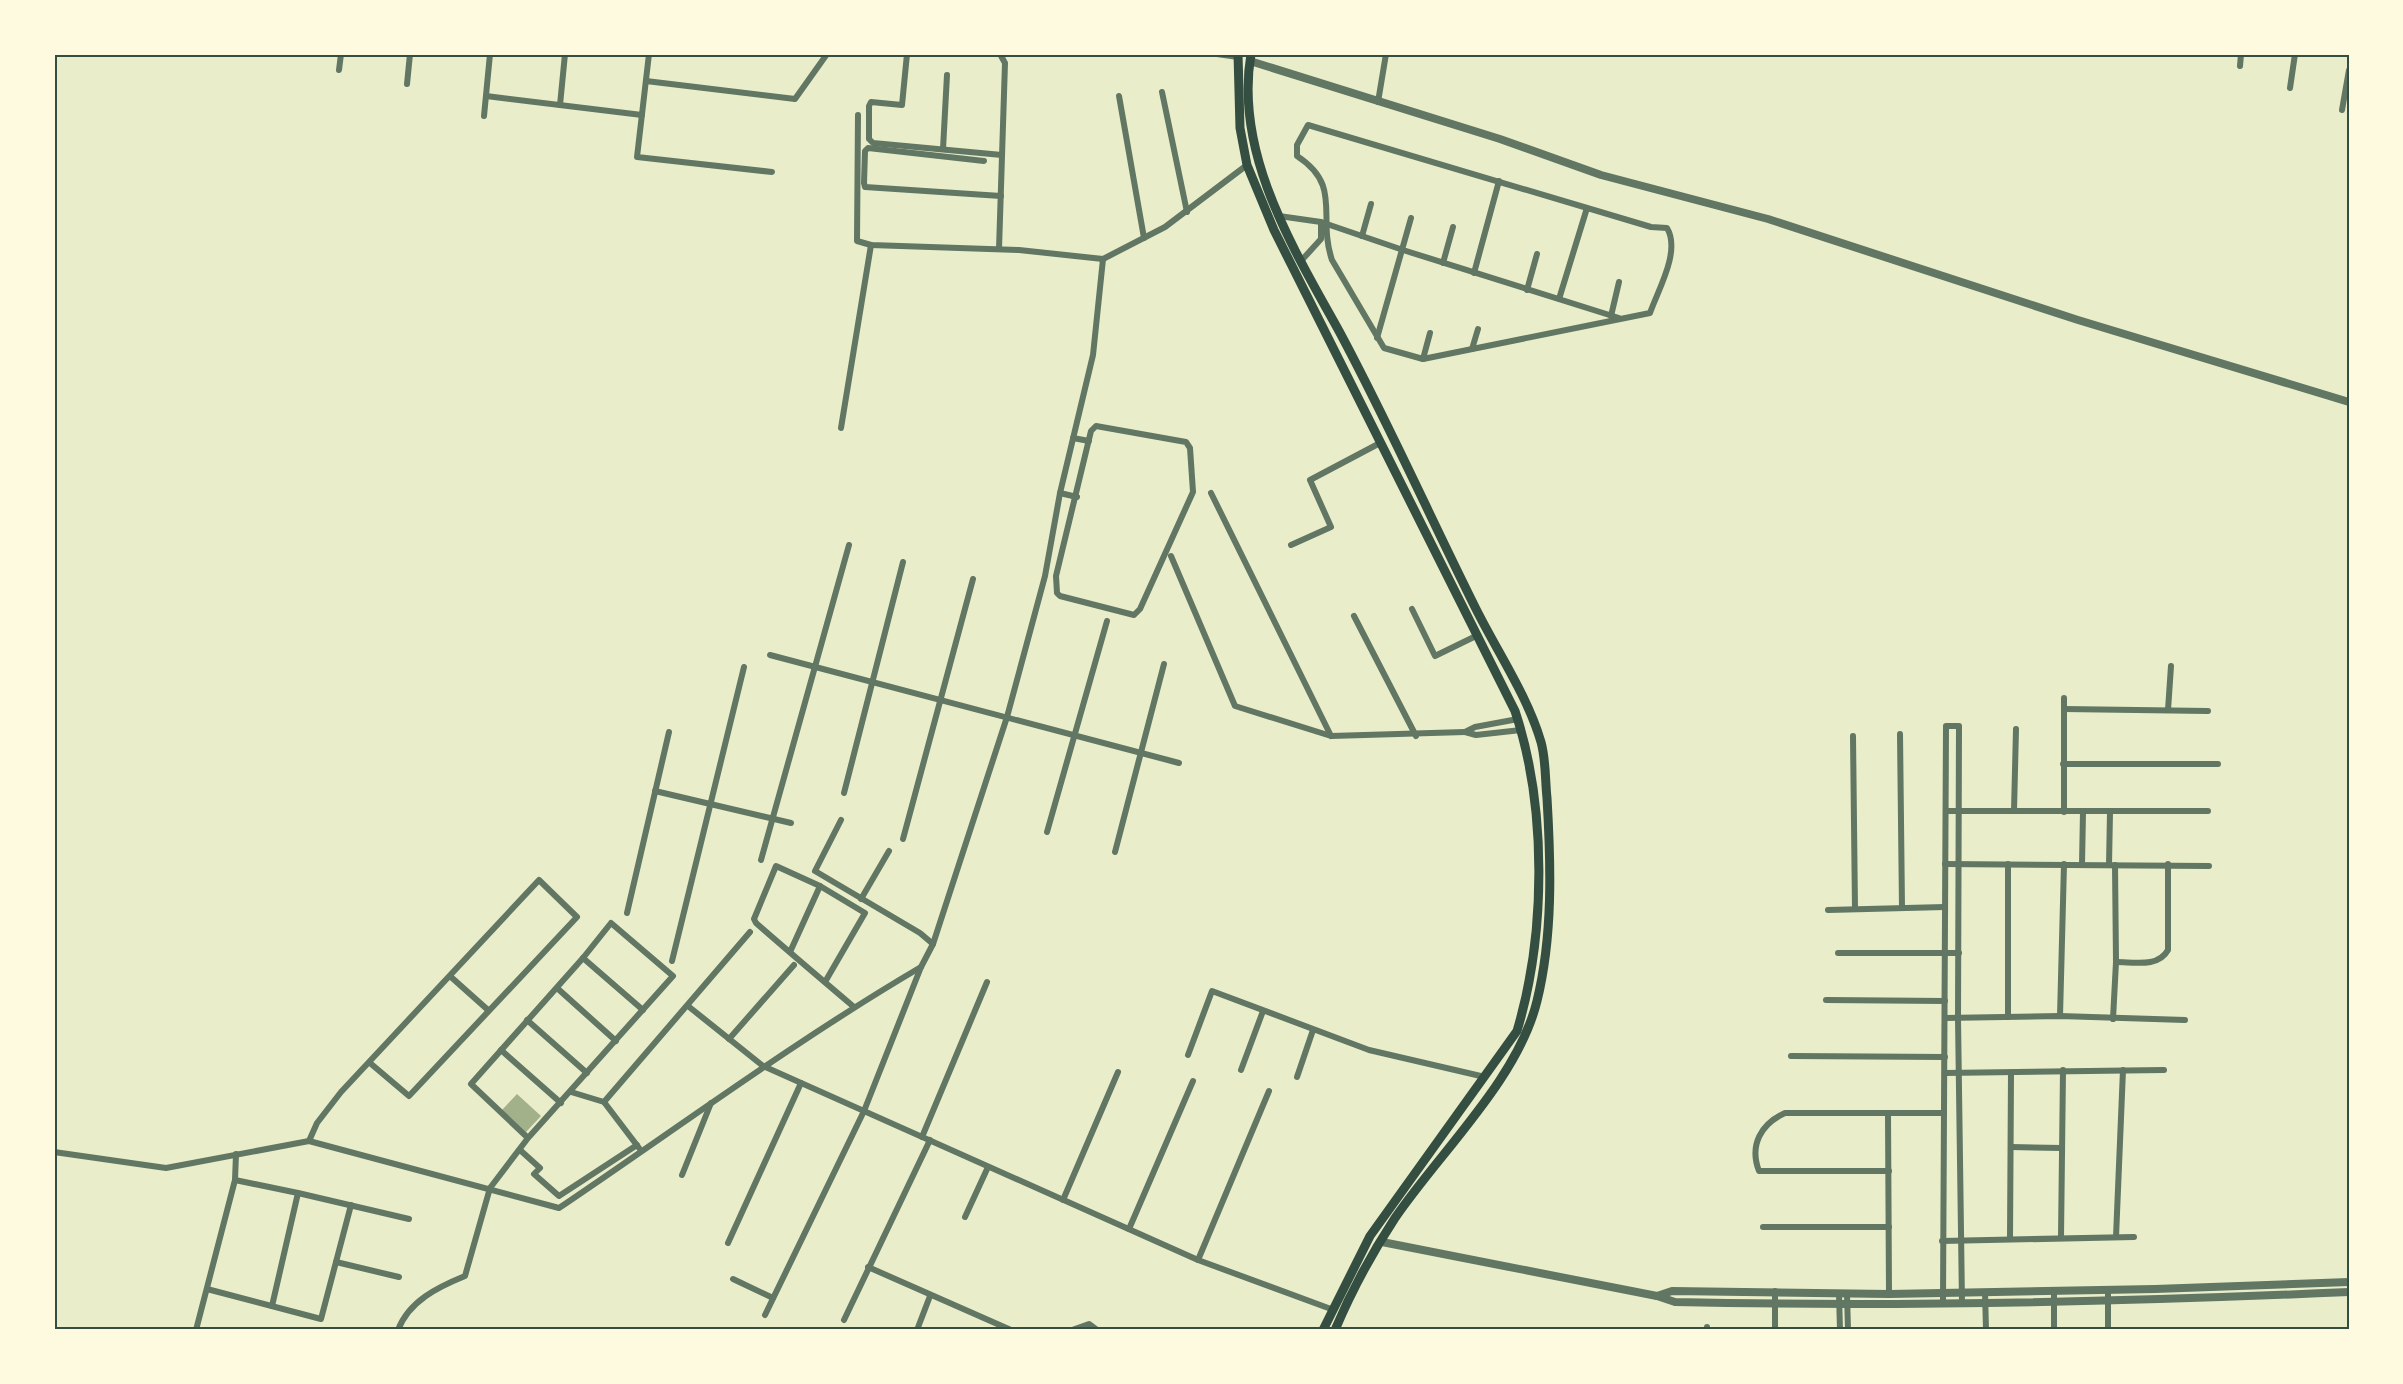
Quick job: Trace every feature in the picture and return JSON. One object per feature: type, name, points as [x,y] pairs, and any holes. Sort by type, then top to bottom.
[{"type":"main road","points":[[1238,55],[1240,128],[1247,165],[1274,230],[1316,317],[1424,533],[1478,634],[1518,719],[1534,791],[1538,859],[1534,952],[1528,994],[1517,1031],[1370,1236],[1331,1309],[1323,1330]]},
{"type":"main road","points":[[1251,57],[1250,100],[1256,153],[1280,216],[1301,261],[1361,373],[1477,612],[1527,704],[1544,757],[1548,821],[1549,904],[1546,947],[1537,1002],[1527,1036],[1497,1082],[1395,1219],[1335,1330]]},
{"type":"main road","points":[[1316,317],[1328,311]]},
{"type":"street","points":[[339,70],[341,54]]},
{"type":"street","points":[[407,84],[410,54]]},
{"type":"street","points":[[484,116],[490,54]]},
{"type":"street","points":[[560,105],[565,54]]},
{"type":"street","points":[[649,54],[637,157],[772,172]]},
{"type":"street","points":[[646,81],[795,99],[827,54]]},
{"type":"street","points":[[907,54],[902,105],[872,102],[869,106],[869,139],[873,143],[1002,154]]},
{"type":"street","points":[[999,249],[1005,63],[1000,54]]},
{"type":"street","points":[[1217,54],[1238,55]]},
{"type":"street","points":[[1378,102],[1386,54]]},
{"type":"street","points":[[2240,66],[2241,54]]},
{"type":"street","points":[[2290,88],[2295,54]]},
{"type":"street","points":[[1251,57],[1378,102],[1500,139],[1601,175],[1768,219],[2078,320],[2349,402]]},
{"type":"street","points":[[2342,110],[2349,70]]},
{"type":"street","points":[[943,149],[947,75]]},
{"type":"street","points":[[1162,92],[1187,212]]},
{"type":"street","points":[[486,96],[642,114]]},
{"type":"street","points":[[1119,96],[1144,238]]},
{"type":"street","points":[[858,115],[856,241],[871,245],[999,249],[1103,259],[1187,212],[1247,165]]},
{"type":"street","points":[[1301,261],[1321,239],[1325,189],[1315,168],[1297,156],[1297,145],[1308,125],[1651,227],[1667,228],[1672,237],[1670,256],[1650,313],[1423,359],[1384,348],[1332,260],[1323,222]]},
{"type":"street","points":[[984,161],[868,148],[865,151],[864,183],[866,187],[1001,196]]},
{"type":"street","points":[[1474,273],[1499,181]]},
{"type":"street","points":[[1362,236],[1371,204]]},
{"type":"street","points":[[1559,299],[1587,208]]},
{"type":"street","points":[[1280,216],[1323,222],[1443,263],[1619,318]]},
{"type":"street","points":[[1377,338],[1410,218]]},
{"type":"street","points":[[1443,263],[1453,227]]},
{"type":"street","points":[[841,428],[871,245]]},
{"type":"street","points":[[1527,290],[1537,254]]},
{"type":"street","points":[[765,1315],[861,1118],[921,967],[933,944],[1007,717],[1045,576],[1060,493],[1095,340],[1103,259]]},
{"type":"street","points":[[1611,316],[1619,282]]},
{"type":"street","points":[[1472,349],[1479,329]]},
{"type":"street","points":[[1423,359],[1430,333]]},
{"type":"street","points":[[1093,427],[1186,442],[1190,448],[1193,492],[1138,612],[1134,615],[1060,596],[1056,593],[1056,576],[1077,497],[1093,427]]},
{"type":"street","points":[[1073,438],[1089,441]]},
{"type":"street","points":[[1291,544],[1331,527],[1310,480],[1380,443]]},
{"type":"street","points":[[1060,493],[1077,497]]},
{"type":"street","points":[[1211,493],[1331,736]]},
{"type":"street","points":[[761,860],[849,544]]},
{"type":"street","points":[[1171,556],[1236,706],[1331,736],[1465,732],[1476,735],[1521,730]]},
{"type":"street","points":[[844,793],[903,562]]},
{"type":"street","points":[[1045,576],[1056,576]]},
{"type":"street","points":[[903,839],[973,579]]},
{"type":"street","points":[[1412,609],[1435,656],[1478,634]]},
{"type":"street","points":[[1354,616],[1416,735]]},
{"type":"street","points":[[1047,832],[1107,621]]},
{"type":"street","points":[[770,654],[1179,763]]},
{"type":"street","points":[[1115,852],[1164,664]]},
{"type":"street","points":[[2168,710],[2171,666]]},
{"type":"street","points":[[672,961],[744,667]]},
{"type":"street","points":[[2064,698],[2064,812]]},
{"type":"street","points":[[2064,708],[2208,711]]},
{"type":"street","points":[[1465,732],[1475,727],[1518,719]]},
{"type":"street","points":[[1943,1302],[1946,726],[1959,726],[1958,1073],[1962,1303]]},
{"type":"street","points":[[2014,811],[2016,729]]},
{"type":"street","points":[[627,913],[669,732]]},
{"type":"street","points":[[1900,734],[1902,908]]},
{"type":"street","points":[[1853,736],[1855,909]]},
{"type":"street","points":[[2063,764],[2218,764]]},
{"type":"street","points":[[655,791],[791,823]]},
{"type":"street","points":[[1946,811],[2208,811]]},
{"type":"street","points":[[2082,864],[2083,812]]},
{"type":"street","points":[[2110,812],[2116,962],[2113,1019]]},
{"type":"street","points":[[841,820],[815,871],[920,933],[933,944]]},
{"type":"street","points":[[861,899],[889,851]]},
{"type":"street","points":[[1945,864],[2209,866]]},
{"type":"street","points":[[2008,864],[2008,1017]]},
{"type":"street","points":[[2061,1016],[2064,864]]},
{"type":"street","points":[[2116,962],[2156,962],[2163,958],[2168,950],[2168,864]]},
{"type":"street","points":[[825,982],[865,913],[820,886],[776,866],[754,915],[756,923],[825,982],[854,1006]]},
{"type":"street","points":[[309,1141],[317,1123],[335,1100],[539,880],[577,916],[409,1096],[370,1063]]},
{"type":"street","points":[[790,952],[820,886]]},
{"type":"street","points":[[1828,910],[1945,908]]},
{"type":"street","points":[[398,1330],[402,1319],[430,1292],[465,1276],[490,1188],[528,1138],[673,976],[611,923],[557,988],[471,1084],[528,1138]]},
{"type":"street","points":[[604,1102],[750,932]]},
{"type":"street","points":[[1838,952],[1959,953]]},
{"type":"street","points":[[583,958],[643,1010]]},
{"type":"street","points":[[729,1039],[794,965]]},
{"type":"street","points":[[54,1152],[166,1168],[309,1141],[559,1208],[763,1066],[854,1006],[921,967]]},
{"type":"street","points":[[451,977],[488,1010]]},
{"type":"street","points":[[922,1137],[987,982]]},
{"type":"street","points":[[557,988],[616,1041]]},
{"type":"street","points":[[1188,1055],[1212,991],[1369,1050],[1486,1077]]},
{"type":"street","points":[[1826,1000],[1945,1001]]},
{"type":"street","points":[[688,1006],[763,1066],[1198,1260],[1331,1309]]},
{"type":"street","points":[[1241,1070],[1263,1011]]},
{"type":"street","points":[[1945,1018],[2061,1016],[2186,1020]]},
{"type":"street","points":[[527,1020],[587,1073]]},
{"type":"street","points":[[1297,1077],[1314,1030]]},
{"type":"street","points":[[501,1050],[561,1103]]},
{"type":"street","points":[[1791,1056],[1945,1057]]},
{"type":"street","points":[[2116,1237],[2123,1070]]},
{"type":"street","points":[[1945,1073],[2164,1070]]},
{"type":"street","points":[[2061,1237],[2062,1071]]},
{"type":"street","points":[[1063,1200],[1118,1072]]},
{"type":"street","points":[[2010,1239],[2011,1073]]},
{"type":"street","points":[[1129,1229],[1193,1081]]},
{"type":"street","points":[[728,1243],[801,1083]]},
{"type":"street","points":[[1198,1260],[1269,1090]]},
{"type":"street","points":[[571,1092],[604,1102],[643,1151]]},
{"type":"street","points":[[682,1175],[712,1101]]},
{"type":"street","points":[[1888,1171],[1759,1171],[1754,1159],[1755,1148],[1762,1128],[1773,1118],[1785,1113],[1944,1113]]},
{"type":"street","points":[[1888,1114],[1889,1294]]},
{"type":"street","points":[[844,1320],[930,1140]]},
{"type":"street","points":[[520,1150],[539,1167],[534,1174],[559,1196],[637,1146]]},
{"type":"street","points":[[2011,1147],[2062,1148]]},
{"type":"street","points":[[196,1330],[235,1180],[236,1154]]},
{"type":"street","points":[[964,1217],[988,1167]]},
{"type":"street","points":[[235,1180],[409,1219]]},
{"type":"street","points":[[272,1306],[298,1193]]},
{"type":"street","points":[[207,1289],[321,1318],[351,1205]]},
{"type":"street","points":[[1763,1227],[1889,1227]]},
{"type":"street","points":[[1942,1240],[2134,1237]]},
{"type":"street","points":[[1382,1242],[1657,1296],[1675,1302],[1844,1306],[2054,1300],[2108,1302],[2349,1292]]},
{"type":"street","points":[[336,1262],[399,1278]]},
{"type":"street","points":[[868,1267],[992,1327],[1011,1330]]},
{"type":"street","points":[[733,1279],[773,1298]]},
{"type":"street","points":[[1657,1296],[1672,1291],[1889,1294],[2349,1282]]},
{"type":"street","points":[[2054,1290],[2054,1330]]},
{"type":"street","points":[[2108,1290],[2108,1330]]},
{"type":"street","points":[[1775,1291],[1775,1330]]},
{"type":"street","points":[[1985,1292],[1986,1330]]},
{"type":"street","points":[[1843,1294],[1848,1330]]},
{"type":"street","points":[[917,1330],[930,1296]]},
{"type":"street","points":[[1840,1330],[1844,1306]]},
{"type":"street","points":[[1072,1330],[1089,1324],[1097,1330]]},
{"type":"shaded area","points":[[517,1094],[541,1116],[526,1132],[502,1110]]}]
